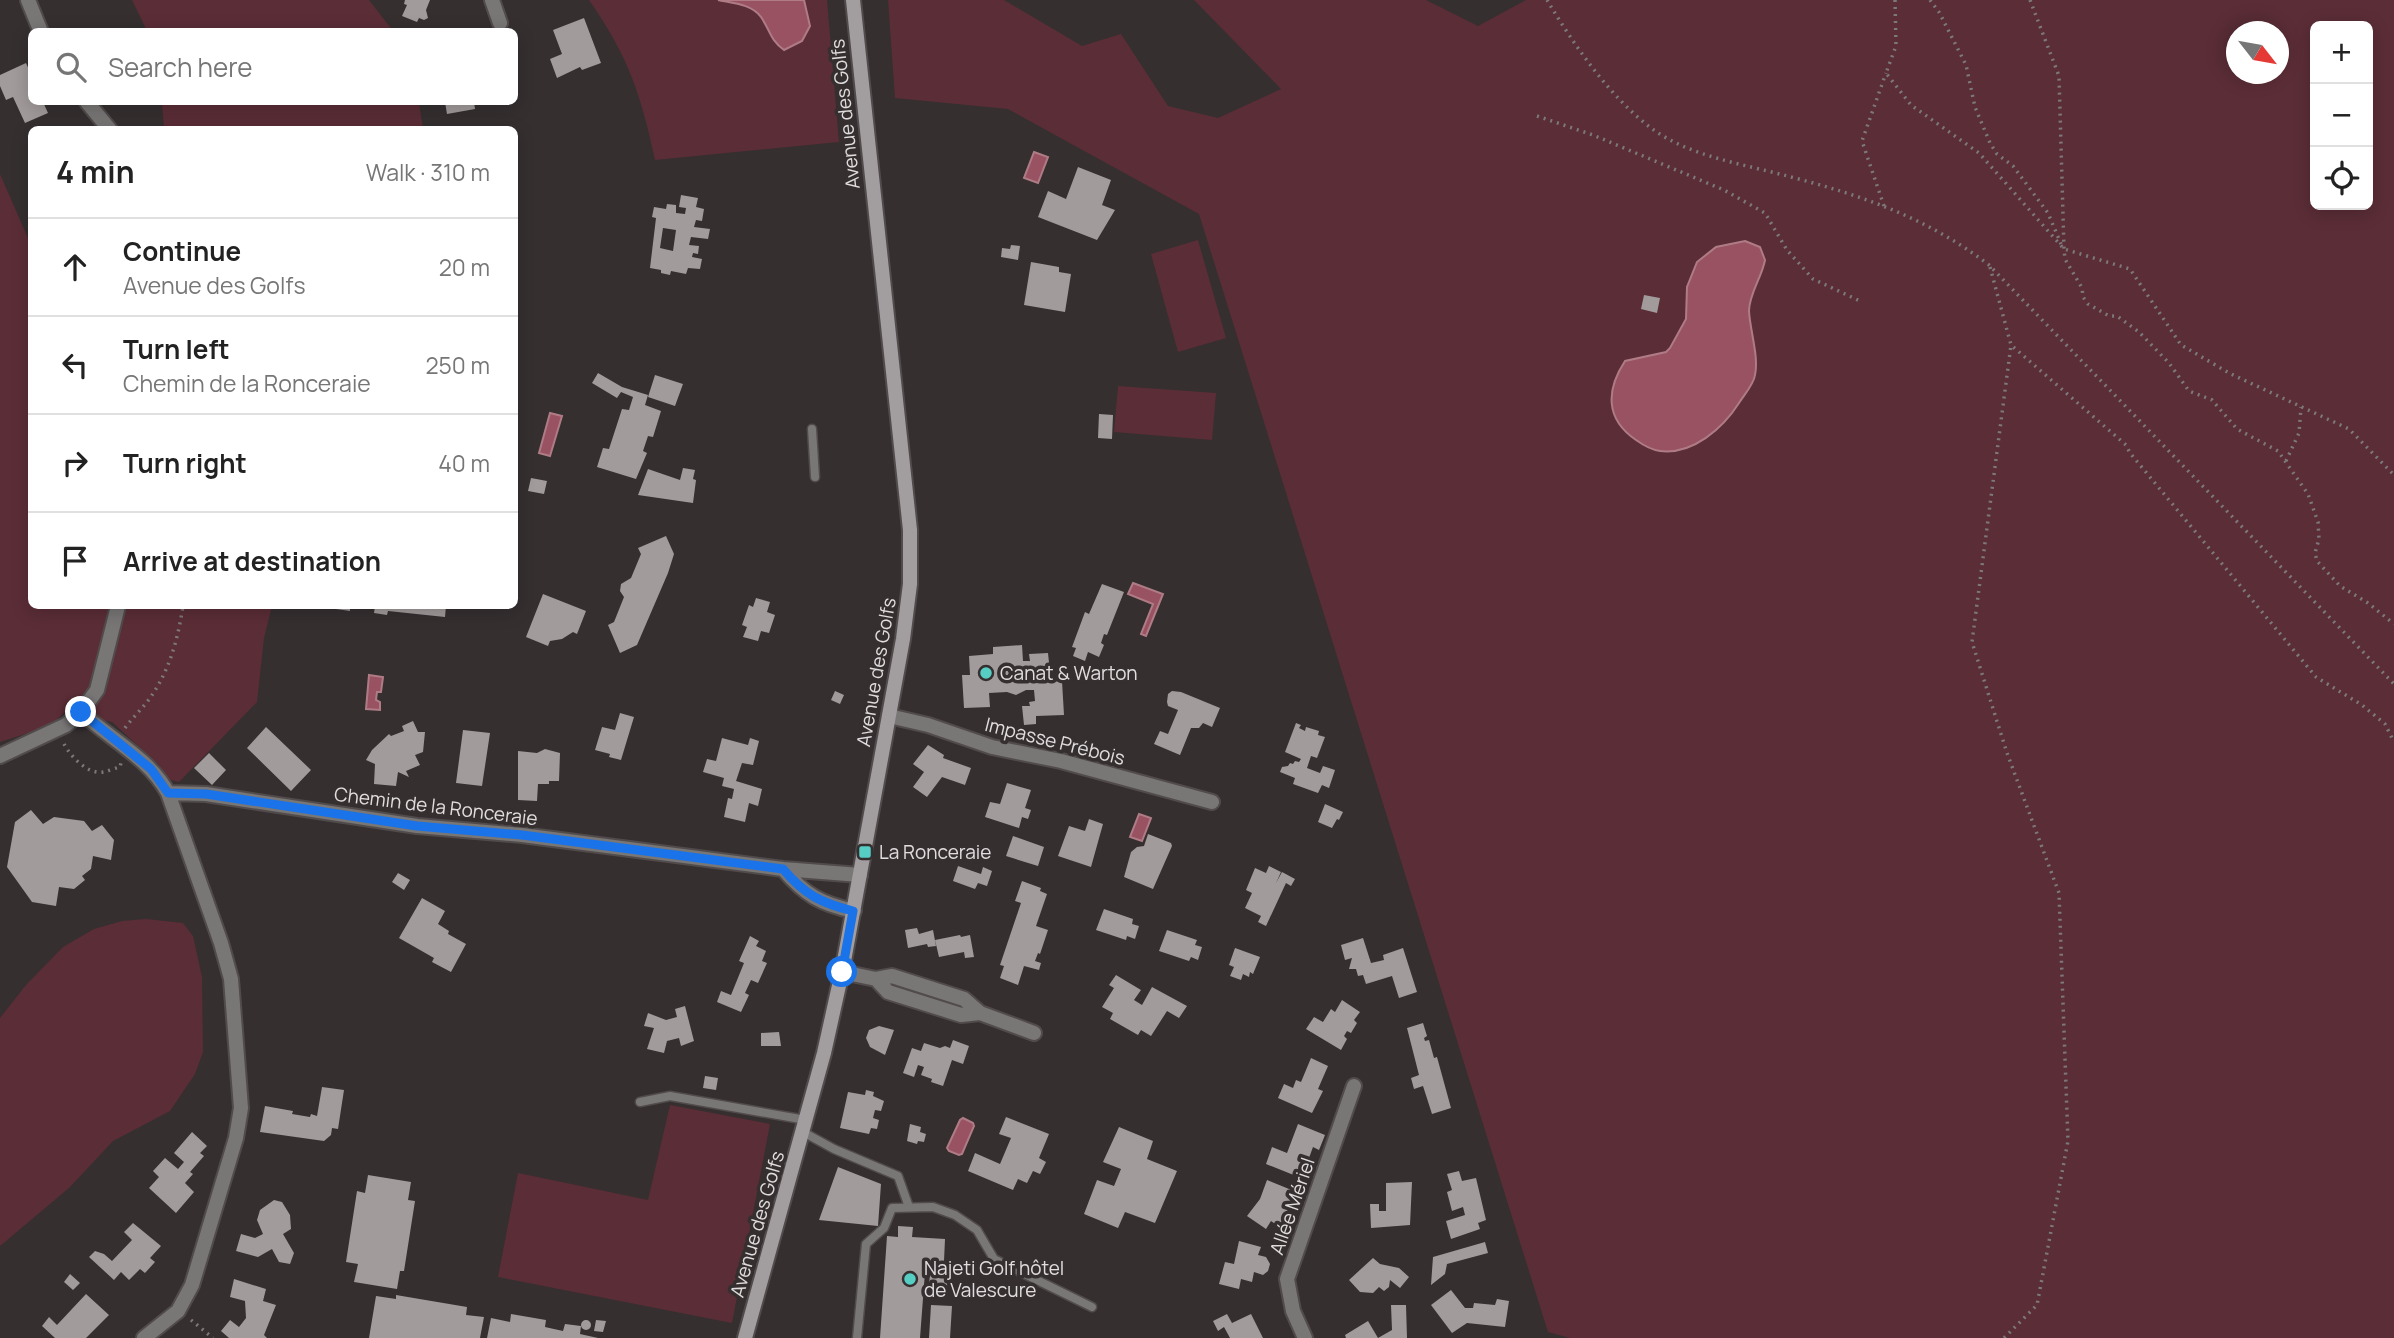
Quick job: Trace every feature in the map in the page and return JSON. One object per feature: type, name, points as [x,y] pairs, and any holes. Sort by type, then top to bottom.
[{"type":"main road","name":"Avenue des Golfs","points":[[745,1338],[805,1126],[842,972],[889,716],[910,584],[910,530],[853,0]]},
{"type":"street","points":[[28,0],[39,28]]},
{"type":"street","points":[[492,0],[500,23]]},
{"type":"street","points":[[90,105],[107,126]]},
{"type":"street","points":[[0,755],[66,725],[81,712],[97,690],[117,609]]},
{"type":"street","points":[[81,712],[151,769],[168,793],[231,979],[241,1108],[236,1138],[192,1285],[178,1311],[144,1338]]},
{"type":"street","name":"Impasse Prébois","points":[[889,716],[928,725],[992,747],[1061,761],[1212,802]]},
{"type":"street","name":"Chemin de la Ronceraie","points":[[168,793],[206,794],[417,826],[522,835],[783,869],[860,876]]},
{"type":"street","points":[[783,869],[800,889],[827,905],[853,911]]},
{"type":"street","points":[[842,972],[876,979],[888,992],[961,1015],[980,1013],[1034,1033]]},
{"type":"street","name":"Allée Mériel","points":[[1306,1338],[1293,1311],[1287,1279],[1354,1086]]},
{"type":"lane","points":[[812,429],[815,477]]},
{"type":"lane","points":[[640,1102],[670,1096],[805,1126],[834,1149],[898,1176],[909,1207]]},
{"type":"lane","points":[[857,1338],[866,1244],[884,1228],[892,1208],[933,1207],[955,1215],[977,1230],[994,1259],[1092,1307]]},
{"type":"path","points":[[1547,0],[1615,96],[1652,128],[1684,146],[1843,192],[1916,219],[1946,235],[1989,265],[2394,684]]},
{"type":"path","points":[[1884,206],[1862,141],[1896,46],[1895,0]]},
{"type":"path","points":[[1930,0],[1966,65],[1975,107],[1990,144],[1997,154],[2013,166],[2048,214],[2064,249]]},
{"type":"path","points":[[2030,0],[2059,76],[2065,259],[2088,304],[2109,317],[2117,316],[2139,332],[2169,363],[2189,391],[2212,400],[2222,409],[2230,423],[2278,450],[2308,494],[2318,522],[2319,539],[2315,553],[2317,561],[2340,586],[2368,603],[2394,624]]},
{"type":"path","points":[[1886,73],[1911,106],[1979,153],[2064,249],[2130,269],[2180,345],[2231,374],[2349,429],[2394,475]]},
{"type":"path","points":[[1537,116],[1593,135],[1712,185],[1765,212],[1787,250],[1813,279],[1860,301]]},
{"type":"path","points":[[1989,265],[2011,345],[1972,642],[2007,753],[2059,892],[2068,1141],[2037,1305],[2004,1338]]},
{"type":"path","points":[[2011,345],[2126,446],[2316,677],[2362,705],[2385,724],[2394,742]]},
{"type":"path","points":[[2286,461],[2299,433],[2301,406]]},
{"type":"path","points":[[119,735],[149,699],[162,678],[177,639],[182,609]]},
{"type":"path","points":[[2385,724],[2394,726]]},
{"type":"path","points":[[56,729],[68,751],[92,771],[103,773],[120,767],[122,758]]},
{"type":"path","points":[[178,1311],[213,1338]]},
{"type":"shaded area","points":[[132,0],[369,0],[391,28],[146,28]]},
{"type":"shaded area","points":[[589,0],[827,0],[839,142],[655,160],[631,76],[614,39]]},
{"type":"shaded area","points":[[718,0],[804,0],[810,26],[802,41],[784,50],[752,9]]},
{"type":"shaded area","points":[[888,0],[1004,0],[1082,46],[1121,34],[1168,106],[1218,118],[1281,89],[1194,0],[1426,0],[1478,26],[1526,0],[2394,0],[2394,1338],[1570,1338],[1548,1332],[1199,214],[1008,109],[895,98]]},
{"type":"shaded area","points":[[162,105],[419,105],[423,126],[164,126]]},
{"type":"shaded area","points":[[1034,152],[1048,157],[1038,183],[1024,178]]},
{"type":"shaded area","points":[[0,174],[28,238],[28,609],[271,609],[264,638],[257,702],[179,782],[167,779],[158,764],[112,722],[65,712],[43,727],[0,742]]},
{"type":"shaded area","points":[[1198,240],[1226,338],[1178,352],[1151,254]]},
{"type":"shaded area","points":[[1745,241],[1760,247],[1765,260],[1749,311],[1756,360],[1753,382],[1725,422],[1706,438],[1684,449],[1672,451],[1648,447],[1626,432],[1614,413],[1612,393],[1619,372],[1625,361],[1666,352],[1670,348],[1686,319],[1687,287],[1697,262],[1716,247]]},
{"type":"shaded area","points":[[1118,386],[1216,393],[1212,440],[1114,432]]},
{"type":"shaded area","points":[[550,413],[562,416],[550,456],[539,453]]},
{"type":"shaded area","points":[[1133,583],[1163,594],[1146,636],[1141,634],[1153,604],[1128,594]]},
{"type":"shaded area","points":[[369,675],[383,677],[381,692],[377,692],[376,700],[380,702],[380,710],[366,709]]},
{"type":"shaded area","points":[[1139,814],[1151,818],[1142,841],[1130,837]]},
{"type":"shaded area","points":[[146,919],[183,923],[193,936],[202,977],[203,1052],[195,1074],[170,1111],[113,1141],[69,1188],[0,1246],[0,1018],[26,985],[63,947],[94,929],[122,921]]},
{"type":"shaded area","points":[[670,1105],[770,1124],[732,1323],[498,1277],[518,1173],[648,1200]]},
{"type":"shaded area","points":[[963,1118],[974,1126],[962,1154],[959,1155],[947,1148]]},
{"type":"building","points":[[405,0],[430,0],[426,10],[428,18],[419,18],[417,22],[402,16],[407,5],[404,4]]},
{"type":"building","points":[[584,18],[601,63],[582,70],[580,67],[557,78],[550,59],[562,54],[553,30]]},
{"type":"building","points":[[26,63],[28,105],[44,105],[48,113],[25,123],[13,97],[6,100],[0,86],[0,75]]},
{"type":"building","points":[[446,105],[474,105],[475,109],[447,114]]},
{"type":"building","points":[[1078,167],[1111,180],[1102,205],[1115,210],[1097,240],[1038,217],[1048,191],[1066,199]]},
{"type":"building","points":[[681,195],[698,198],[696,207],[704,209],[702,221],[696,220],[694,227],[710,229],[708,239],[691,237],[689,245],[699,246],[698,254],[693,253],[692,257],[702,259],[700,269],[688,268],[686,274],[671,271],[670,275],[650,268],[656,218],[652,217],[654,207],[666,209],[667,204],[676,205],[676,213],[685,214],[686,208],[679,207]],"holes":[[[663,228],[676,230],[673,251],[660,248]]]},
{"type":"building","points":[[1011,245],[1020,246],[1018,260],[1001,257],[1002,248],[1010,249]]},
{"type":"building","points":[[1031,262],[1059,267],[1059,272],[1071,274],[1065,312],[1024,305]]},
{"type":"building","points":[[1644,295],[1660,298],[1657,313],[1641,309]]},
{"type":"building","points":[[598,373],[622,387],[648,395],[645,405],[661,411],[653,437],[648,436],[643,451],[647,453],[636,479],[597,467],[603,448],[609,449],[622,409],[629,410],[633,397],[621,392],[617,398],[592,383]]},
{"type":"building","points":[[655,375],[683,384],[675,406],[648,397]]},
{"type":"building","points":[[1099,414],[1113,415],[1112,439],[1098,438]]},
{"type":"building","points":[[683,468],[695,470],[693,503],[638,495],[648,469],[680,480]]},
{"type":"building","points":[[531,478],[547,481],[544,494],[528,491]]},
{"type":"building","points":[[666,536],[674,554],[668,573],[637,645],[620,653],[608,625],[614,622],[624,597],[620,591],[621,584],[631,578],[641,554],[638,548]]},
{"type":"building","points":[[1102,584],[1124,592],[1107,635],[1104,634],[1101,643],[1104,645],[1099,657],[1088,652],[1085,661],[1073,656],[1076,648],[1072,647],[1085,612],[1089,614]]},
{"type":"building","points":[[543,594],[586,611],[577,634],[573,632],[562,639],[550,641],[548,646],[526,637]]},
{"type":"building","points":[[756,598],[770,602],[767,612],[775,615],[769,633],[761,631],[758,641],[743,637],[747,627],[742,625],[749,605],[753,607]]},
{"type":"building","points":[[375,609],[446,609],[445,617],[388,611],[387,615],[374,613]]},
{"type":"building","points":[[1022,645],[1023,661],[1030,661],[1029,654],[1048,653],[1051,682],[1062,681],[1064,715],[1036,716],[1036,724],[1024,725],[1022,706],[1030,706],[1029,702],[1035,701],[1034,690],[1026,690],[1016,695],[1007,692],[989,693],[990,707],[964,708],[962,675],[970,675],[969,656],[993,654],[993,647]]},
{"type":"building","points":[[835,691],[844,695],[840,704],[831,700]]},
{"type":"building","points":[[1172,691],[1220,708],[1212,727],[1203,723],[1199,728],[1191,728],[1180,755],[1154,744],[1160,731],[1168,734],[1178,710],[1168,706],[1168,694]]},
{"type":"building","points":[[620,713],[634,717],[621,760],[595,750],[602,727],[615,730]]},
{"type":"building","points":[[413,721],[418,732],[425,732],[423,752],[415,755],[420,765],[406,771],[409,777],[398,772],[396,786],[374,784],[375,764],[366,760],[372,750],[389,734],[391,736],[404,731],[402,726]]},
{"type":"building","points":[[1296,723],[1305,731],[1306,727],[1319,731],[1318,735],[1325,737],[1317,758],[1311,756],[1307,768],[1320,773],[1323,766],[1335,770],[1329,788],[1322,785],[1318,793],[1293,784],[1295,778],[1280,772],[1282,767],[1301,759],[1285,752]]},
{"type":"building","points":[[266,727],[311,770],[291,791],[247,748]]},
{"type":"building","points":[[463,730],[490,733],[482,786],[456,783]]},
{"type":"building","points":[[722,738],[748,745],[750,738],[759,741],[753,765],[742,763],[736,781],[762,789],[758,806],[749,803],[745,822],[724,817],[728,798],[732,799],[734,789],[722,786],[724,778],[703,772],[707,759],[716,761]]},
{"type":"building","points":[[928,745],[944,755],[943,758],[971,768],[965,785],[942,777],[927,797],[913,787],[924,772],[913,764]]},
{"type":"building","points":[[545,749],[560,753],[559,781],[538,784],[537,801],[518,800],[518,751],[537,753]]},
{"type":"building","points":[[209,753],[226,770],[212,785],[194,768]]},
{"type":"building","points":[[1007,783],[1031,790],[1025,808],[1031,810],[1028,819],[1022,817],[1019,828],[985,817],[990,802],[1000,804]]},
{"type":"building","points":[[1325,804],[1343,812],[1332,828],[1318,822]]},
{"type":"building","points":[[31,810],[43,824],[54,817],[84,821],[92,831],[102,825],[114,840],[111,860],[93,856],[91,869],[82,876],[85,880],[74,889],[59,887],[56,906],[32,902],[7,867],[15,822]]},
{"type":"building","points":[[1089,819],[1103,824],[1091,867],[1058,856],[1069,826],[1085,831]]},
{"type":"building","points":[[1148,834],[1171,843],[1172,846],[1153,889],[1124,877],[1131,852],[1144,846]]},
{"type":"building","points":[[1013,836],[1044,847],[1038,866],[1006,856]]},
{"type":"building","points":[[958,866],[981,874],[983,867],[992,871],[987,886],[978,883],[975,889],[953,881]]},
{"type":"building","points":[[1269,866],[1281,872],[1276,883],[1282,872],[1295,879],[1291,886],[1286,883],[1266,926],[1258,922],[1261,916],[1245,908],[1252,893],[1246,890],[1255,868],[1266,873]]},
{"type":"building","points":[[398,873],[410,880],[404,890],[392,882]]},
{"type":"building","points":[[1022,881],[1041,888],[1040,891],[1047,894],[1036,926],[1048,930],[1035,961],[1041,963],[1039,970],[1024,966],[1018,985],[1000,978],[1004,966],[1000,965],[1021,903],[1015,901]]},
{"type":"building","points":[[422,898],[445,911],[438,924],[449,931],[448,934],[466,944],[451,972],[432,962],[434,958],[399,938]]},
{"type":"building","points":[[1104,909],[1133,919],[1132,924],[1139,926],[1135,939],[1127,936],[1126,940],[1096,930]]},
{"type":"building","points":[[917,928],[919,934],[933,930],[936,946],[928,947],[927,944],[908,948],[905,930]]},
{"type":"building","points":[[1167,930],[1197,940],[1195,945],[1202,947],[1198,960],[1191,957],[1189,961],[1159,951]]},
{"type":"building","points":[[970,935],[974,957],[965,958],[964,952],[939,957],[935,940]]},
{"type":"building","points":[[750,936],[759,941],[756,946],[766,951],[762,961],[767,963],[758,983],[751,980],[745,993],[749,995],[741,1012],[717,1002],[721,991],[731,995],[744,963],[739,961]]},
{"type":"building","points":[[1363,938],[1371,963],[1384,960],[1383,955],[1403,948],[1417,992],[1399,998],[1392,976],[1366,984],[1363,975],[1358,976],[1356,969],[1349,969],[1352,958],[1345,960],[1341,945]]},
{"type":"building","points":[[1235,948],[1260,957],[1253,974],[1250,972],[1249,977],[1243,974],[1241,980],[1230,976],[1234,967],[1229,965]]},
{"type":"building","points":[[1116,975],[1141,990],[1134,1000],[1142,1005],[1152,987],[1187,1006],[1179,1018],[1167,1011],[1151,1036],[1141,1030],[1138,1035],[1110,1019],[1113,1013],[1102,1007],[1114,988],[1109,985]]},
{"type":"building","points":[[1342,1000],[1360,1012],[1354,1020],[1357,1023],[1351,1033],[1347,1031],[1344,1036],[1347,1039],[1341,1050],[1306,1029],[1314,1017],[1323,1022],[1331,1009],[1335,1012]]},
{"type":"building","points":[[685,1006],[694,1041],[681,1046],[679,1038],[667,1041],[664,1053],[647,1049],[654,1028],[644,1026],[648,1013],[666,1020],[677,1017],[675,1009]]},
{"type":"building","points":[[1423,1023],[1427,1036],[1424,1038],[1425,1041],[1429,1040],[1434,1058],[1437,1057],[1451,1108],[1432,1114],[1423,1086],[1414,1089],[1411,1078],[1419,1075],[1407,1028]]},
{"type":"building","points":[[879,1026],[894,1030],[885,1055],[870,1047],[866,1038],[869,1030]]},
{"type":"building","points":[[779,1032],[781,1046],[761,1046],[761,1033]]},
{"type":"building","points":[[953,1040],[969,1046],[963,1064],[952,1060],[943,1086],[921,1075],[924,1067],[918,1065],[914,1077],[903,1073],[912,1048],[921,1051],[924,1043],[950,1048]]},
{"type":"building","points":[[1311,1058],[1328,1066],[1318,1089],[1323,1091],[1312,1113],[1278,1098],[1284,1084],[1293,1088],[1296,1080],[1301,1082]]},
{"type":"building","points":[[705,1076],[718,1078],[716,1090],[703,1088]]},
{"type":"building","points":[[322,1087],[344,1090],[338,1129],[332,1128],[331,1135],[324,1141],[260,1132],[265,1106],[293,1111],[292,1114],[317,1116]]},
{"type":"building","points":[[866,1090],[874,1092],[873,1096],[884,1101],[881,1111],[875,1110],[873,1118],[879,1120],[877,1129],[871,1128],[869,1134],[840,1128],[848,1092],[865,1095]]},
{"type":"building","points":[[1006,1117],[1049,1134],[1039,1158],[1046,1162],[1040,1174],[1033,1171],[1027,1183],[1018,1179],[1013,1190],[968,1171],[975,1153],[1000,1164],[1011,1138],[999,1134]]},
{"type":"building","points":[[910,1124],[921,1127],[920,1132],[926,1134],[924,1142],[918,1141],[917,1144],[907,1141]]},
{"type":"building","points":[[1298,1124],[1325,1135],[1319,1150],[1313,1147],[1309,1158],[1314,1160],[1306,1180],[1266,1164],[1272,1147],[1287,1153]]},
{"type":"building","points":[[1119,1127],[1153,1141],[1147,1159],[1177,1171],[1155,1223],[1125,1212],[1118,1228],[1084,1214],[1097,1180],[1114,1186],[1121,1169],[1103,1162]]},
{"type":"building","points":[[192,1132],[207,1146],[200,1153],[204,1156],[190,1172],[193,1174],[185,1183],[194,1192],[176,1213],[149,1188],[159,1177],[153,1171],[165,1158],[178,1169],[184,1162],[174,1153]]},
{"type":"building","points":[[838,1167],[881,1184],[878,1226],[819,1220]]},
{"type":"building","points":[[1459,1171],[1462,1181],[1476,1178],[1486,1220],[1478,1223],[1480,1229],[1451,1239],[1446,1221],[1465,1215],[1463,1207],[1452,1211],[1447,1192],[1452,1190],[1447,1174]]},
{"type":"building","points":[[368,1175],[411,1182],[408,1200],[415,1201],[404,1271],[400,1271],[397,1289],[354,1282],[358,1264],[346,1262],[357,1191],[365,1193]]},
{"type":"building","points":[[1267,1180],[1294,1191],[1285,1218],[1278,1226],[1271,1221],[1266,1229],[1247,1216],[1260,1199]]},
{"type":"building","points":[[1412,1182],[1410,1225],[1371,1228],[1370,1204],[1379,1204],[1379,1211],[1386,1211],[1386,1183]]},
{"type":"building","points":[[274,1200],[282,1202],[290,1215],[291,1229],[283,1234],[294,1253],[290,1264],[279,1262],[272,1249],[258,1257],[236,1251],[241,1234],[255,1238],[263,1234],[257,1220],[260,1210]]},
{"type":"building","points":[[133,1223],[161,1246],[150,1258],[155,1262],[145,1273],[140,1269],[129,1280],[121,1272],[114,1280],[89,1257],[95,1251],[112,1261],[132,1240],[124,1232]]},
{"type":"building","name":"Najeti Golf hôtel de Valescure","points":[[898,1226],[913,1227],[912,1237],[945,1239],[944,1261],[950,1262],[947,1287],[929,1286],[930,1272],[925,1272],[920,1338],[880,1338],[887,1236],[898,1237]]},
{"type":"building","points":[[1239,1241],[1261,1247],[1258,1255],[1266,1257],[1270,1264],[1263,1275],[1254,1272],[1252,1282],[1241,1279],[1239,1289],[1219,1284],[1225,1262],[1234,1264]]},
{"type":"building","points":[[1485,1242],[1488,1253],[1447,1264],[1445,1274],[1431,1285],[1433,1257]]},
{"type":"building","points":[[1373,1258],[1380,1264],[1399,1268],[1409,1277],[1400,1288],[1390,1280],[1389,1287],[1384,1291],[1379,1287],[1373,1293],[1360,1292],[1349,1280]]},
{"type":"building","points":[[70,1274],[80,1283],[73,1290],[64,1282]]},
{"type":"building","points":[[234,1279],[266,1289],[263,1301],[276,1305],[264,1335],[267,1338],[229,1338],[221,1331],[230,1320],[239,1327],[246,1318],[245,1301],[230,1297]]},
{"type":"building","points":[[1451,1290],[1465,1308],[1473,1308],[1474,1303],[1495,1305],[1497,1299],[1509,1301],[1505,1327],[1467,1323],[1452,1333],[1431,1305]]},
{"type":"building","points":[[86,1294],[109,1315],[86,1338],[55,1338],[42,1326],[49,1317],[57,1325]]},
{"type":"building","points":[[396,1295],[467,1307],[466,1315],[484,1317],[480,1338],[369,1338],[376,1296],[396,1299]]},
{"type":"building","points":[[931,1305],[952,1306],[950,1338],[929,1338]]},
{"type":"building","points":[[1391,1305],[1406,1305],[1407,1338],[1378,1338],[1392,1330]]},
{"type":"building","points":[[511,1314],[546,1320],[545,1327],[563,1331],[565,1324],[581,1326],[580,1334],[598,1338],[487,1338],[491,1318],[510,1322]]},
{"type":"building","points":[[1227,1314],[1232,1323],[1251,1314],[1263,1338],[1230,1338],[1224,1327],[1218,1331],[1213,1321]]},
{"type":"building","points":[[586,1320],[590,1321],[590,1329],[586,1330],[582,1329],[581,1325],[582,1321]]},
{"type":"building","points":[[596,1320],[606,1321],[603,1332],[594,1331]]},
{"type":"building","points":[[1368,1321],[1378,1338],[1346,1338],[1345,1335]]},
{"type":"place","name":"Canat & Warton","points":[[986,673]]},
{"type":"place","name":"La Ronceraie","points":[[865,852]]},
{"type":"place","name":"Najeti Golf hôtel de Valescure","points":[[910,1279]]},
{"type":"route","points":[[81,712],[151,769],[168,793],[206,794],[417,826],[522,835],[783,869],[800,889],[827,905],[853,911],[842,972]]}]
